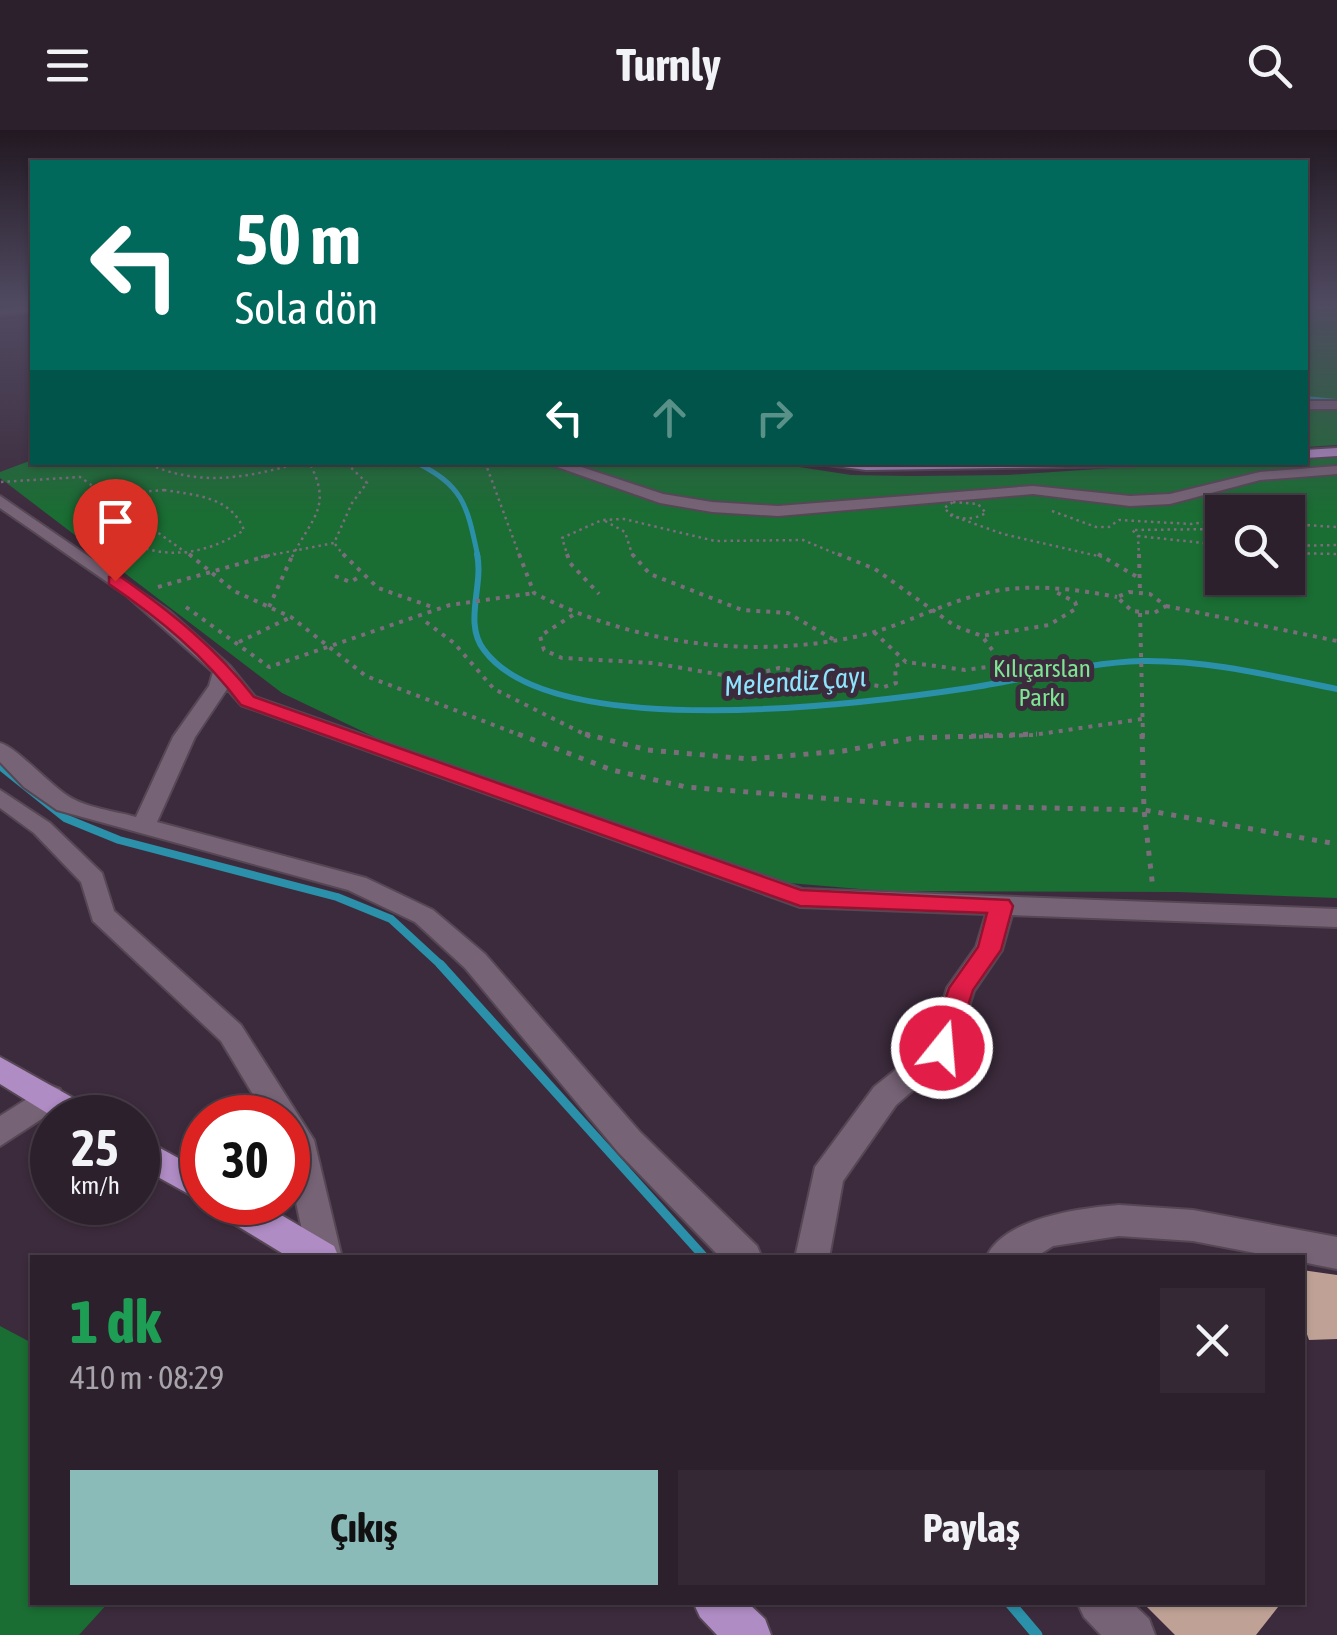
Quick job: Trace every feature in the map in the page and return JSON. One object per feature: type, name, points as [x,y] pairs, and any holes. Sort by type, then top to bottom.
[{"type":"main road","points":[[1308,454],[1337,452]]},
{"type":"main road","points":[[852,465],[933,465]]},
{"type":"main road","points":[[0,1069],[43,1095]]},
{"type":"main road","points":[[267,1225],[319,1255]]},
{"type":"main road","points":[[718,1605],[749,1635]]},
{"type":"street","points":[[1308,405],[1337,405]]},
{"type":"street","points":[[560,465],[594,475],[623,490],[712,508],[778,511],[909,498],[976,498],[1033,490],[1130,501],[1170,499],[1260,476],[1337,470]]},
{"type":"street","points":[[0,501],[173,621],[248,701],[800,898],[1337,918]]},
{"type":"street","points":[[143,828],[184,736],[219,686],[223,670]]},
{"type":"street","points":[[0,748],[32,782],[64,805],[356,884],[424,916],[476,962],[629,1142],[742,1255]]},
{"type":"street","points":[[0,797],[42,828],[93,879],[102,915],[231,1033],[270,1095]]},
{"type":"street","points":[[813,1255],[827,1177],[886,1096],[942,1048],[961,988],[989,950],[1001,906]]},
{"type":"street","points":[[0,1133],[30,1111]]},
{"type":"street","points":[[310,1194],[323,1255]]},
{"type":"street","points":[[1008,1255],[1048,1232],[1105,1219],[1211,1229],[1337,1253]]},
{"type":"street","points":[[1101,1605],[1132,1635]]},
{"type":"path","points":[[153,465],[206,482],[232,482],[295,465]]},
{"type":"path","points":[[269,607],[294,552],[321,507],[321,484],[308,465]]},
{"type":"path","points":[[158,587],[208,570],[334,544],[346,526],[352,499],[367,483],[349,465]]},
{"type":"path","points":[[486,465],[534,593]]},
{"type":"path","points":[[0,482],[80,476],[190,554],[234,591],[290,617],[366,676],[575,757],[686,787],[908,805],[1144,810],[1337,844]]},
{"type":"path","points":[[188,494],[206,482]]},
{"type":"path","points":[[148,490],[188,494],[228,506],[242,520],[244,530],[220,546],[190,554],[145,548],[121,538],[103,524],[97,510],[108,499],[148,490]]},
{"type":"path","points":[[909,498],[1004,534],[1094,552],[1140,578]]},
{"type":"path","points":[[978,504],[989,504]]},
{"type":"path","points":[[1052,511],[1096,527],[1109,527],[1119,520],[1205,522]]},
{"type":"path","points":[[599,594],[570,563],[562,538],[602,520],[645,521],[716,542],[803,540],[874,569],[955,626],[982,636],[1048,626],[1068,617],[1076,608],[1074,602],[1051,589]]},
{"type":"path","points":[[602,520],[625,532],[634,559],[650,574],[742,610],[788,612],[836,640]]},
{"type":"path","points":[[1305,525],[1337,526]]},
{"type":"path","points":[[1205,531],[1132,530],[1138,536],[1205,544]]},
{"type":"path","points":[[1138,536],[1140,592]]},
{"type":"path","points":[[334,544],[360,576],[395,600],[438,609]]},
{"type":"path","points":[[1305,546],[1337,545]]},
{"type":"path","points":[[1305,553],[1337,554]]},
{"type":"path","points":[[335,576],[350,582],[360,576]]},
{"type":"path","points":[[269,667],[450,605],[534,593],[574,615],[659,637],[716,644],[774,646],[836,640],[874,632],[988,592],[1051,589],[1117,597],[1125,592],[1140,592],[1155,596],[1166,606],[1337,641]]},
{"type":"path","points":[[1117,597],[1124,608],[1140,614],[1155,614],[1166,606]]},
{"type":"path","points":[[1140,614],[1144,810],[1158,912]]},
{"type":"path","points":[[574,615],[540,636],[544,650],[562,658],[653,663],[740,678],[779,668],[884,687],[896,684],[896,666],[906,662],[965,670],[994,666],[993,651],[982,636]]},
{"type":"path","points":[[238,642],[290,617]]},
{"type":"path","points":[[426,622],[454,643],[494,688],[524,706],[591,737],[648,750],[749,759],[843,751],[914,738],[1033,735],[1142,719]]},
{"type":"path","points":[[874,632],[906,662]]},
{"type":"green space","points":[[1308,375],[1337,375],[1337,445],[1308,447]]},
{"type":"green space","name":"Kılıçarslan Parkı","points":[[1337,452],[1337,898],[1178,892],[883,891],[789,883],[385,742],[282,693],[0,478],[0,472],[30,461],[30,465],[786,465],[851,475],[1007,475],[1156,465],[1308,465],[1308,454]]},
{"type":"green space","points":[[0,1326],[30,1342],[30,1605],[106,1605],[79,1635],[0,1635]]},
{"type":"building","points":[[1305,1270],[1337,1275],[1337,1339],[1309,1340],[1305,1329]]},
{"type":"building","points":[[1145,1605],[1280,1605],[1256,1635],[1175,1635]]},
{"type":"waterway","points":[[1308,398],[1337,401]]},
{"type":"waterway","name":"Melendiz Çayı","points":[[420,465],[444,480],[461,499],[478,557]]},
{"type":"waterway","name":"Melendiz Çayı","points":[[477,554],[474,616],[484,650],[520,679],[574,698],[640,708],[787,708],[921,695],[1142,661],[1216,666],[1337,689]]},
{"type":"waterway","points":[[0,766],[65,818],[119,840],[337,897],[391,919],[441,965]]},
{"type":"waterway","points":[[441,965],[702,1255]]},
{"type":"waterway","points":[[1012,1605],[1037,1635]]},
{"type":"route","points":[[115,581],[173,621],[226,673],[248,701],[800,898],[1001,906],[989,950],[961,988],[942,1048]]}]
